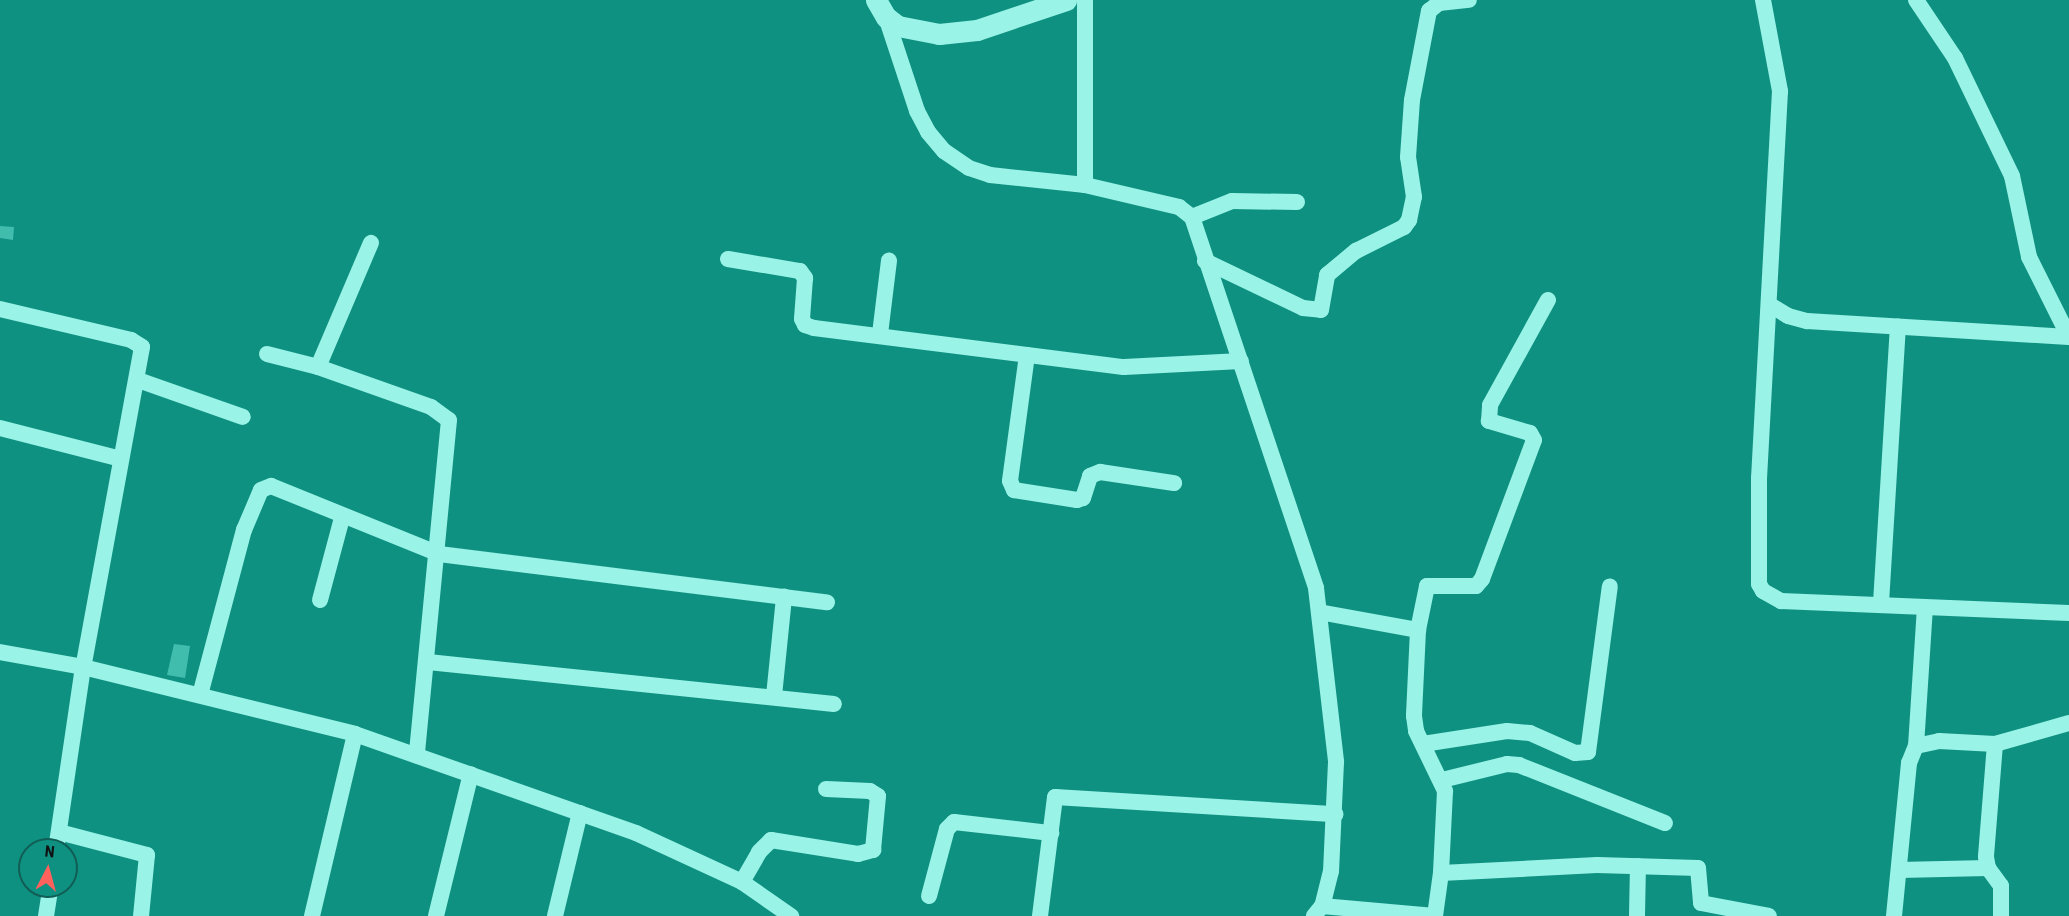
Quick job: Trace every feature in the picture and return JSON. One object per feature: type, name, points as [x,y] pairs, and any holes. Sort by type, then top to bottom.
[{"type":"street","points":[[881,9],[914,32],[939,34],[977,30],[1029,5],[1066,0]]},
{"type":"street","points":[[1085,0],[1086,185]]},
{"type":"street","points":[[1205,261],[1303,308],[1322,310],[1327,275],[1356,251],[1404,227],[1408,220],[1414,197],[1408,158],[1412,100],[1429,11],[1439,3],[1469,0]]},
{"type":"street","points":[[1763,0],[1780,91],[1759,478],[1760,584],[1763,591],[1781,601],[1881,603],[2069,613]]},
{"type":"street","points":[[1770,305],[1788,316],[1807,321],[2069,337],[2030,257],[2012,176],[1955,58],[1916,0]]},
{"type":"street","points":[[881,9],[917,111],[944,151],[969,168],[990,175],[1086,185],[1179,207],[1192,217],[1316,588],[1336,762],[1331,871],[1318,911],[1435,916],[1446,807],[1442,780],[1423,744],[1414,716],[1418,630],[1427,586],[1476,586],[1482,579],[1534,440],[1530,433],[1489,422],[1490,405],[1548,300]]},
{"type":"street","points":[[1192,217],[1232,201],[1297,202]]},
{"type":"street","points":[[318,367],[371,243]]},
{"type":"street","points":[[728,259],[800,271],[805,278],[805,325],[1142,368],[1241,362]]},
{"type":"street","points":[[880,334],[889,261]]},
{"type":"street","points":[[0,309],[139,343],[142,355],[83,667],[58,838]]},
{"type":"street","points":[[1881,603],[1898,327]]},
{"type":"street","points":[[267,354],[318,367],[431,407],[449,420],[439,554],[417,755]]},
{"type":"street","points":[[1027,355],[1010,481],[1014,490],[1080,500],[1090,476],[1100,472],[1174,483]]},
{"type":"street","points":[[138,380],[243,417]]},
{"type":"street","points":[[0,428],[121,459]]},
{"type":"street","points":[[200,695],[244,530],[261,490],[278,488],[342,518],[439,554],[827,602]]},
{"type":"street","points":[[320,600],[342,518]]},
{"type":"street","points":[[1423,744],[1506,731],[1530,734],[1575,753],[1588,752],[1610,586]]},
{"type":"street","points":[[774,696],[784,597]]},
{"type":"street","points":[[1894,916],[1909,763],[1916,746],[1925,607]]},
{"type":"street","points":[[1319,612],[1418,630]]},
{"type":"street","points":[[0,652],[83,667],[355,734],[636,833],[742,882],[792,916]]},
{"type":"street","points":[[428,662],[834,704]]},
{"type":"street","points":[[1916,746],[1940,741],[1995,744],[2069,723]]},
{"type":"street","points":[[312,916],[355,734]]},
{"type":"street","points":[[1995,744],[1988,868],[2001,886],[2001,916]]},
{"type":"street","points":[[1442,780],[1507,764],[1519,765],[1665,823]]},
{"type":"street","points":[[436,916],[471,774]]},
{"type":"street","points":[[742,882],[759,852],[771,840],[858,854],[873,850],[878,796],[870,791],[826,789]]},
{"type":"street","points":[[1040,916],[1055,797],[1335,814]]},
{"type":"street","points":[[555,916],[580,813]]},
{"type":"street","points":[[929,896],[947,829],[954,822],[1051,834]]},
{"type":"street","points":[[59,832],[147,855],[141,916]]},
{"type":"street","points":[[1441,873],[1526,866],[1701,868],[1698,894],[1701,903],[1769,916]]},
{"type":"street","points":[[1637,916],[1638,866]]},
{"type":"street","points":[[1899,870],[1988,868]]},
{"type":"street","points":[[46,916],[49,898]]},
{"type":"building","points":[[0,226],[14,227],[13,240],[0,238]]},
{"type":"building","points":[[174,644],[190,646],[185,678],[167,675]]}]
